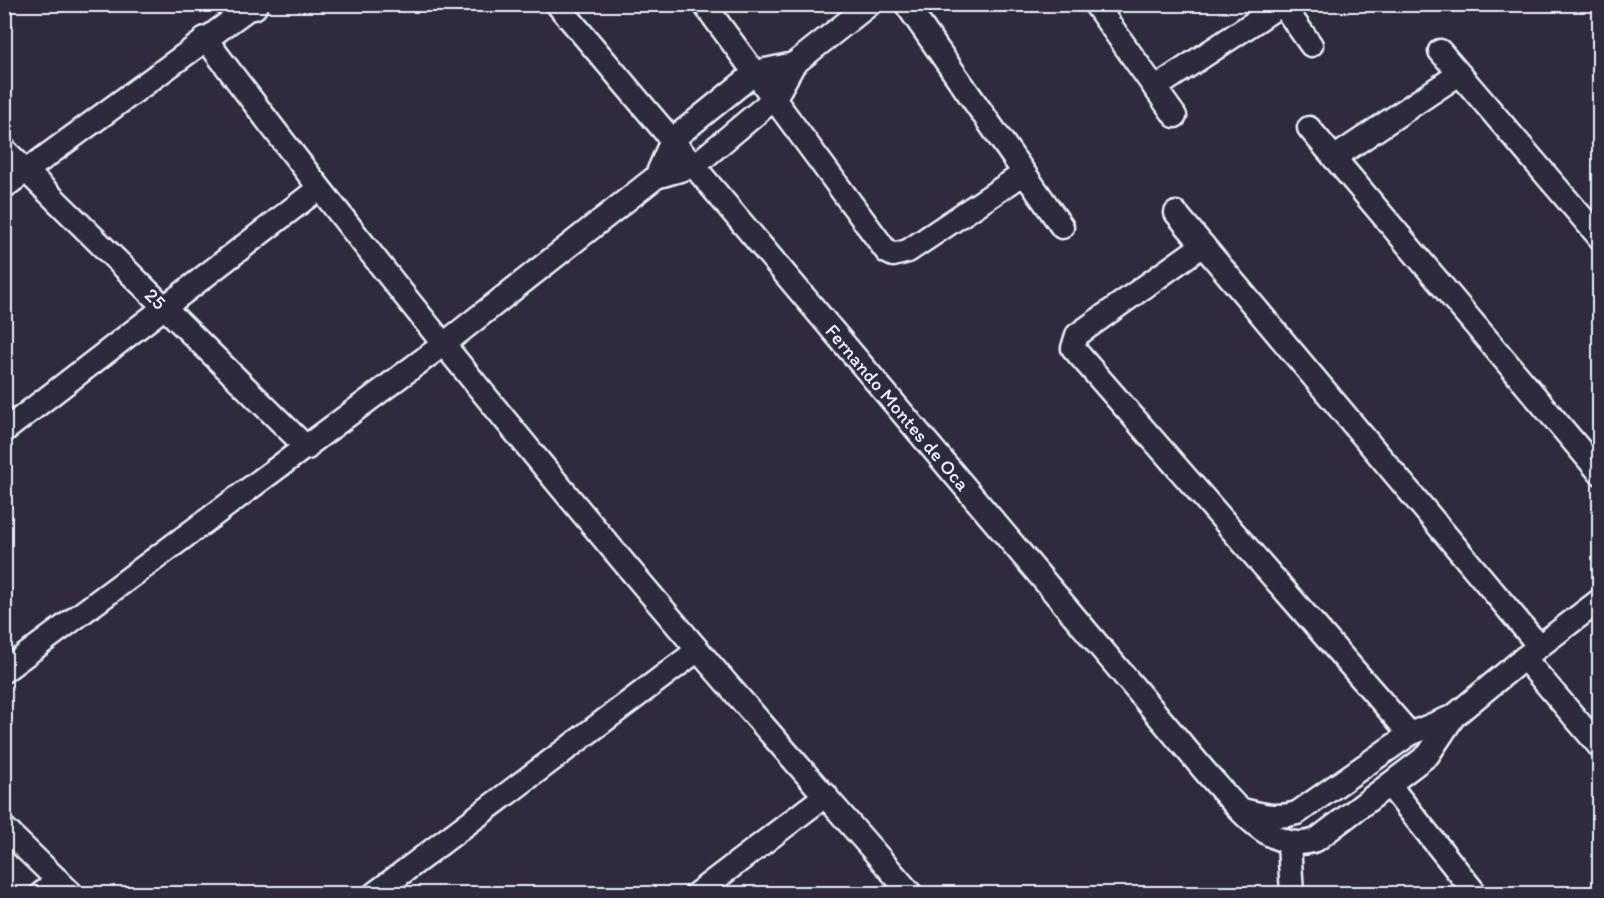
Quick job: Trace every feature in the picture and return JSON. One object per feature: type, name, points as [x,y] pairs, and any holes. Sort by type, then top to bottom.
[{"type":"street","points":[[4,187],[253,4]]},
{"type":"street","name":"Fernando Montes de Oca","points":[[557,4],[1240,809],[1272,837],[1289,844]]},
{"type":"street","points":[[704,4],[887,252],[893,255],[908,251],[1023,174]]},
{"type":"street","points":[[4,671],[307,448],[444,344],[656,177],[694,166],[775,98],[794,64],[870,4]]},
{"type":"street","points":[[906,4],[1062,227]]},
{"type":"street","points":[[1095,4],[1175,116]]},
{"type":"street","points":[[1155,88],[1282,4],[1311,45]]},
{"type":"street","points":[[205,38],[318,189],[444,344],[698,650],[910,894]]},
{"type":"street","points":[[1440,51],[1599,238]]},
{"type":"street","points":[[656,177],[672,140],[756,72],[794,64]]},
{"type":"street","points":[[1334,158],[1459,74]]},
{"type":"street","points":[[1309,128],[1599,473]]},
{"type":"street","name":"25","points":[[4,149],[307,448]]},
{"type":"street","points":[[4,431],[318,189]]},
{"type":"street","points":[[1176,213],[1532,652],[1599,747]]},
{"type":"street","points":[[1203,245],[1077,335],[1073,348],[1410,734]]},
{"type":"street","points":[[1292,894],[1289,844],[1302,845],[1316,840],[1390,786],[1428,755],[1454,716],[1599,600]]},
{"type":"street","points":[[374,894],[698,650]]},
{"type":"street","points":[[1240,809],[1282,818],[1297,813],[1410,734],[1454,716]]},
{"type":"street","points":[[1390,786],[1476,894]]},
{"type":"street","points":[[696,894],[826,795]]},
{"type":"street","points":[[4,828],[57,889]]}]
